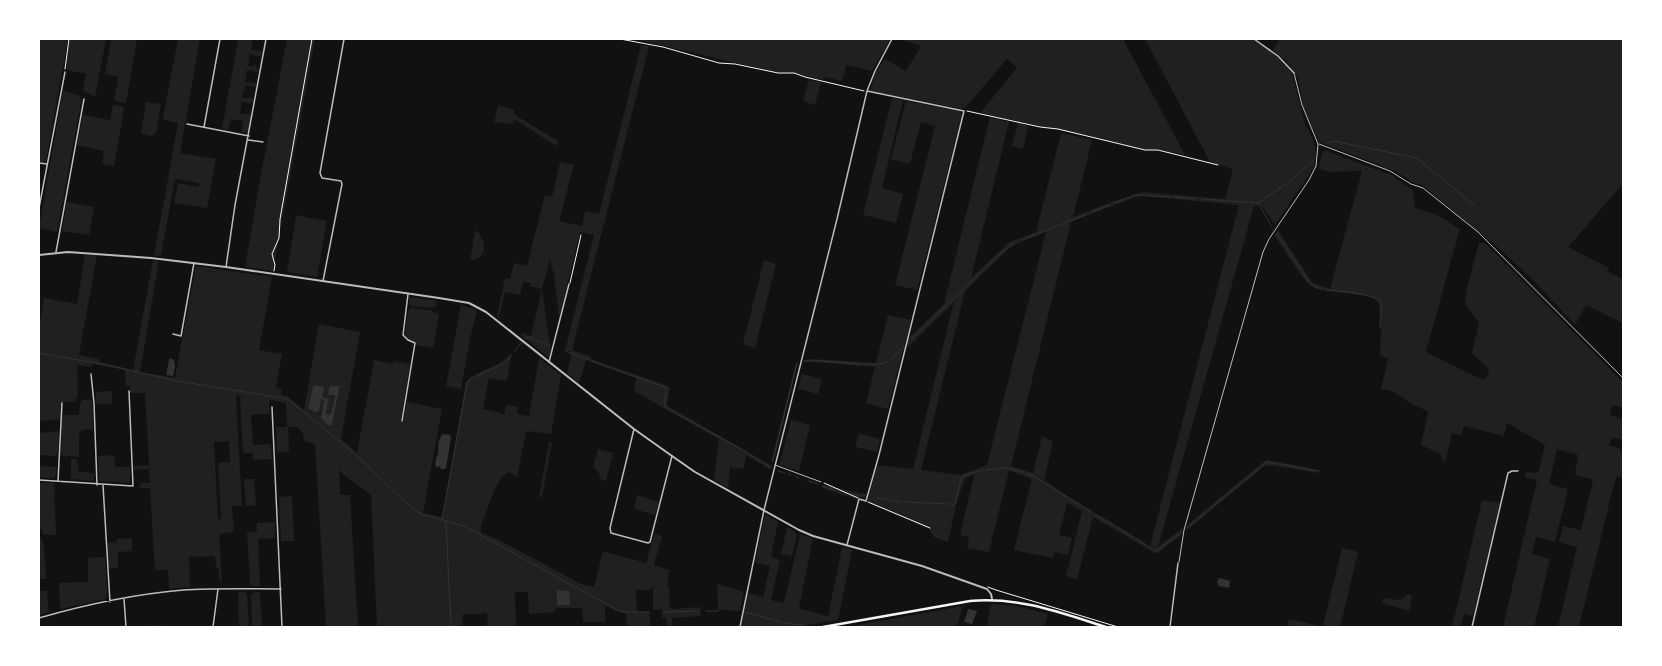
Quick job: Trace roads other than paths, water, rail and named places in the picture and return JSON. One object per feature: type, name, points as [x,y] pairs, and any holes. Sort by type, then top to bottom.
[{"type":"main road","points":[[823,627],[963,602],[992,599],[1009,600],[1036,605],[1106,627]]},
{"type":"street","points":[[204,127],[220,39]]},
{"type":"street","points":[[226,267],[266,39]]},
{"type":"street","points":[[324,282],[342,184],[341,181],[322,178],[320,173],[344,39]]},
{"type":"street","points":[[740,627],[764,510],[839,212],[867,92],[875,71],[892,39]]},
{"type":"street","points":[[1254,39],[1278,56],[1294,74]]},
{"type":"street","points":[[39,208],[60,105],[65,72]]},
{"type":"street","points":[[847,545],[860,498],[866,501],[964,110],[867,92]]},
{"type":"street","points":[[56,252],[84,99]]},
{"type":"street","points":[[187,124],[249,136]]},
{"type":"street","points":[[248,140],[263,142]]},
{"type":"street","points":[[39,163],[47,164]]},
{"type":"street","points":[[39,254],[56,252],[86,252],[194,263],[463,302],[478,307],[634,429],[695,472],[799,530],[922,566],[986,587],[990,592],[992,599]]},
{"type":"street","points":[[173,334],[181,336],[194,263]]},
{"type":"street","points":[[549,362],[569,284]]},
{"type":"street","points":[[402,421],[415,343],[408,340],[403,335],[408,294]]},
{"type":"street","points":[[91,374],[94,403],[97,484]]},
{"type":"street","points":[[39,480],[132,486],[129,391]]},
{"type":"street","points":[[58,481],[62,403]]},
{"type":"street","points":[[272,407],[282,627]]},
{"type":"street","points":[[634,429],[610,528],[611,533],[649,543],[672,456]]},
{"type":"street","points":[[1472,627],[1508,473],[1518,471]]},
{"type":"street","points":[[103,485],[110,602]]},
{"type":"street","points":[[1170,627],[1178,562]]},
{"type":"street","points":[[39,618],[124,599],[177,591],[218,589],[281,589]]},
{"type":"street","points":[[213,627],[218,589]]},
{"type":"street","points":[[124,599],[126,627]]},
{"type":"street","points":[[471,627],[483,627]]},
{"type":"lane","points":[[1178,562],[1184,530],[1263,252],[1269,239],[1313,174],[1316,166],[1318,144],[1302,105],[1294,74]]},
{"type":"lane","points":[[1318,144],[1390,171],[1411,184],[1423,188],[1478,232],[1623,378]]},
{"type":"lane","points":[[775,465],[821,482]]},
{"type":"waterway","points":[[1328,143],[1333,141],[1417,158],[1475,206]]},
{"type":"waterway","points":[[1202,199],[1258,203],[1289,182],[1313,161]]},
{"type":"waterway","points":[[1115,203],[1135,195],[1170,197]]},
{"type":"waterway","points":[[1174,197],[1196,199]]},
{"type":"waterway","points":[[1258,203],[1272,227]]},
{"type":"waterway","points":[[1091,212],[1110,205]]},
{"type":"waterway","points":[[1022,240],[1087,214]]},
{"type":"waterway","points":[[1277,234],[1309,282],[1315,287],[1322,289]]},
{"type":"waterway","points":[[911,339],[1000,254],[1014,243]]},
{"type":"waterway","points":[[1326,289],[1364,295],[1378,299],[1381,302],[1382,307],[1380,324]]},
{"type":"waterway","points":[[524,339],[528,337],[551,346]]},
{"type":"waterway","points":[[515,351],[521,343]]},
{"type":"waterway","points":[[864,364],[883,364],[891,360],[904,346]]},
{"type":"waterway","points":[[565,351],[589,360]]},
{"type":"waterway","points":[[39,353],[111,366],[177,381],[288,399],[356,455],[406,503],[421,514],[464,526],[617,610],[626,612],[650,612]]},
{"type":"waterway","points":[[442,520],[467,383],[470,379],[505,363],[511,356]]},
{"type":"waterway","points":[[592,361],[610,368]]},
{"type":"waterway","points":[[805,361],[859,364]]},
{"type":"waterway","points":[[773,460],[797,363]]},
{"type":"waterway","points":[[614,369],[625,373]]},
{"type":"waterway","points":[[628,374],[665,387],[667,390],[664,402],[666,408],[743,450],[770,467]]},
{"type":"waterway","points":[[1228,494],[1267,462],[1277,464]]},
{"type":"waterway","points":[[1281,464],[1317,471]]},
{"type":"waterway","points":[[986,470],[1005,468],[1023,472]]},
{"type":"waterway","points":[[951,504],[954,505],[955,503],[962,476],[983,470]]},
{"type":"waterway","points":[[778,471],[785,473]]},
{"type":"waterway","points":[[1026,473],[1035,477],[1091,512]]},
{"type":"waterway","points":[[795,476],[799,478]]},
{"type":"waterway","points":[[808,481],[818,484]]},
{"type":"waterway","points":[[822,486],[834,490]]},
{"type":"waterway","points":[[853,494],[858,495]]},
{"type":"waterway","points":[[1210,509],[1225,496]]},
{"type":"waterway","points":[[877,498],[900,502]]},
{"type":"waterway","points":[[905,502],[948,504]]},
{"type":"waterway","points":[[1187,528],[1206,512]]},
{"type":"waterway","points":[[1095,515],[1114,525]]},
{"type":"waterway","points":[[446,522],[451,627]]},
{"type":"waterway","points":[[1117,527],[1133,537]]},
{"type":"waterway","points":[[1154,551],[1182,532]]},
{"type":"waterway","points":[[1137,539],[1145,545]]},
{"type":"waterway","points":[[664,612],[699,611]]},
{"type":"waterway","points":[[706,611],[719,611]]},
{"type":"waterway","points":[[745,612],[781,622]]},
{"type":"waterway","points":[[785,623],[803,625]]},
{"type":"waterway","points":[[142,627],[154,626]]},
{"type":"waterway","points":[[159,626],[174,627]]}]
